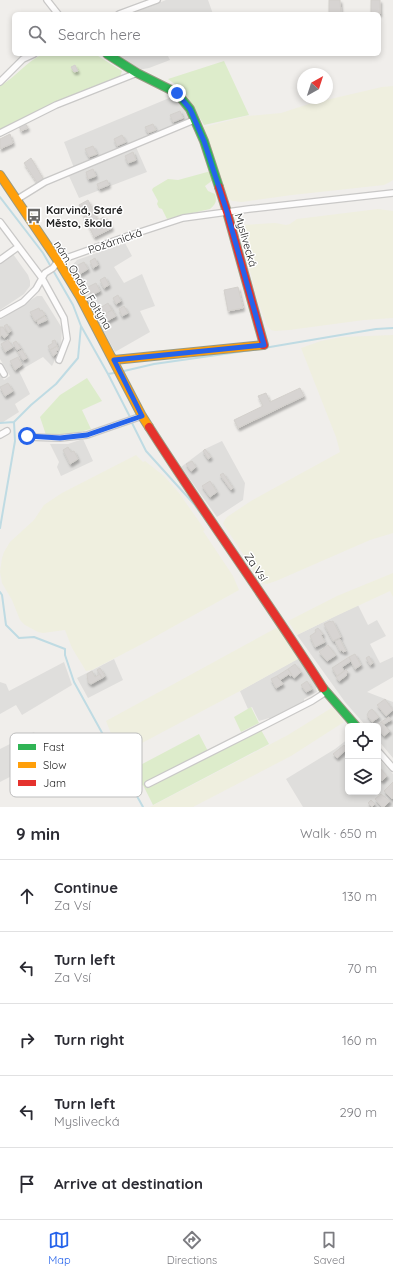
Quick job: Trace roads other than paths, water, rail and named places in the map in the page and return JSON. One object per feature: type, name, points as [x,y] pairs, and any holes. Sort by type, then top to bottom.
[{"type":"street","points":[[47,0],[56,12]]},
{"type":"street","points":[[124,12],[156,0]]},
{"type":"street","points":[[0,82],[23,59],[30,56]]},
{"type":"street","name":"Myslivecká","points":[[110,56],[177,93],[190,109],[204,141],[227,212],[264,345],[114,360]]},
{"type":"street","points":[[0,133],[56,105],[137,72]]},
{"type":"street","points":[[16,200],[45,182],[194,120]]},
{"type":"street","name":"nám. Ondry Foltýna","points":[[0,175],[16,200],[53,266],[80,297],[117,368]]},
{"type":"street","name":"Požárnická","points":[[53,266],[128,236],[183,218],[249,209],[393,194]]},
{"type":"street","points":[[0,222],[42,278],[64,318],[67,339],[59,360]]},
{"type":"street","points":[[0,260],[18,247]]},
{"type":"street","points":[[0,315],[23,302],[36,289],[42,278],[53,266]]},
{"type":"street","points":[[0,367],[4,374]]},
{"type":"street","name":"Za Vsí","points":[[117,368],[142,416],[183,480],[288,633],[326,692],[353,723]]},
{"type":"street","points":[[27,436],[60,438],[87,435],[142,416]]},
{"type":"street","points":[[0,435],[6,431]]},
{"type":"street","points":[[148,784],[312,701],[326,692]]},
{"type":"street","points":[[381,754],[393,768]]},
{"type":"waterway","points":[[0,197],[43,253],[73,305],[81,326],[78,358],[56,384],[31,405],[14,422],[15,441],[0,528]]},
{"type":"waterway","points":[[81,326],[108,374],[114,373]]},
{"type":"waterway","points":[[264,348],[376,329],[393,328]]},
{"type":"waterway","points":[[124,371],[154,364],[252,350]]},
{"type":"waterway","points":[[108,374],[130,417]]},
{"type":"waterway","points":[[0,423],[14,422]]},
{"type":"waterway","points":[[132,423],[146,451],[194,504],[213,530]]},
{"type":"waterway","points":[[0,592],[2,595],[6,625],[19,638],[34,637],[65,649],[65,655],[74,682],[102,733]]},
{"type":"waterway","points":[[137,797],[143,807]]},
{"type":"place","name":"Karviná, Staré Město, škola","points":[[34,216]]}]
